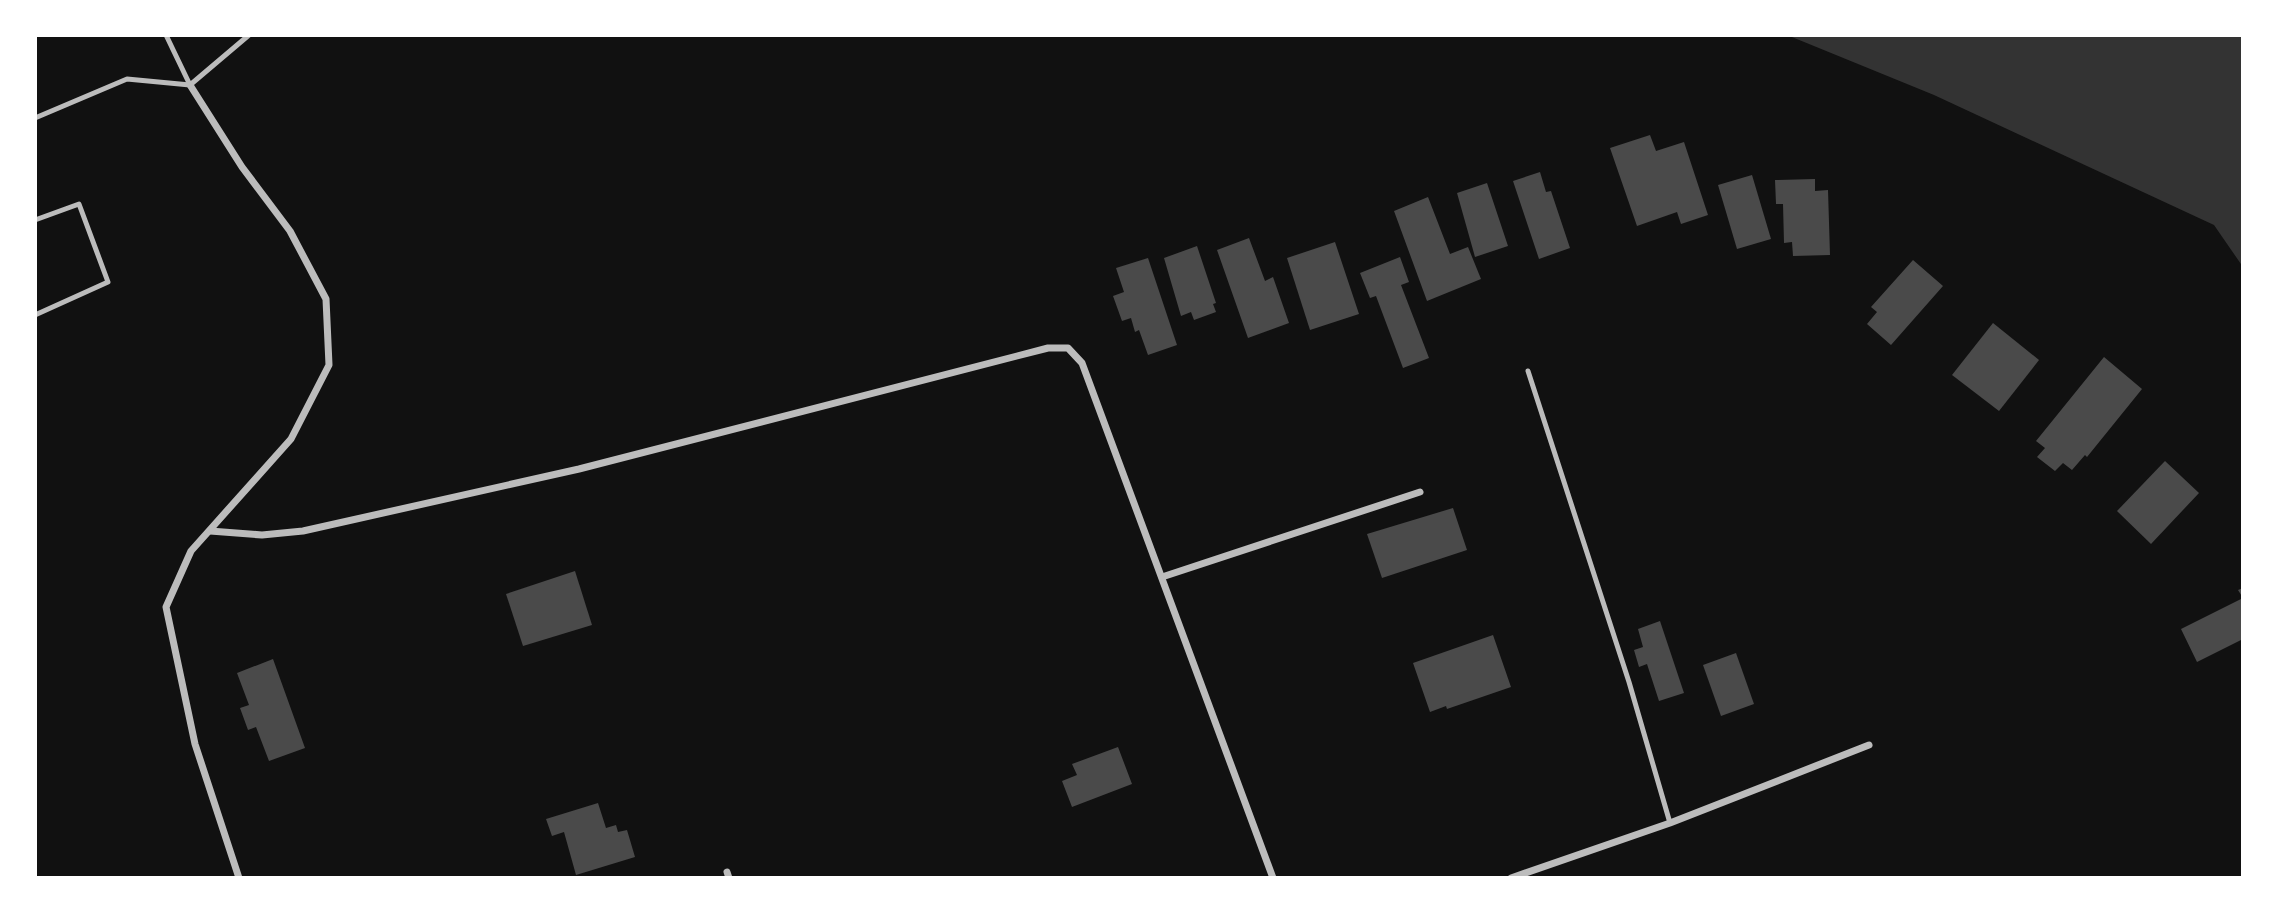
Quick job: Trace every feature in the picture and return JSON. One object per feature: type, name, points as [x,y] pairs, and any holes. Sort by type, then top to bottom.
[{"type":"street","points":[[190,85],[242,167],[290,231],[326,299],[328,365],[290,439],[191,551],[166,607],[195,744],[239,878]]},
{"type":"street","points":[[210,531],[262,535],[303,531],[579,469],[1048,348],[1068,348],[1083,363],[1273,878]]},
{"type":"street","points":[[1163,577],[1420,492]]},
{"type":"street","points":[[1511,878],[1670,823],[1869,745]]},
{"type":"lane","points":[[166,35],[190,85]]},
{"type":"lane","points":[[35,118],[127,79],[190,85],[249,35]]},
{"type":"lane","points":[[35,220],[79,204],[108,282],[35,315]]},
{"type":"lane","points":[[1528,371],[1629,682],[1670,823]]},
{"type":"shaded area","points":[[1787,35],[2243,35],[2243,267],[2214,225],[1934,95]]},
{"type":"building","points":[[1650,135],[1656,151],[1684,142],[1708,215],[1681,224],[1677,212],[1637,226],[1610,148]]},
{"type":"building","points":[[1540,172],[1546,192],[1551,191],[1570,248],[1539,259],[1513,181]]},
{"type":"building","points":[[1752,175],[1771,239],[1737,249],[1718,185]]},
{"type":"building","points":[[1815,179],[1815,191],[1828,190],[1830,255],[1793,256],[1792,242],[1784,243],[1783,204],[1776,204],[1775,180]]},
{"type":"building","points":[[1487,183],[1508,246],[1475,257],[1457,193]]},
{"type":"building","points":[[1428,197],[1450,254],[1468,247],[1481,279],[1427,301],[1394,211]]},
{"type":"building","points":[[1249,238],[1265,281],[1273,277],[1289,323],[1248,338],[1217,250]]},
{"type":"building","points":[[1335,242],[1359,314],[1310,330],[1287,258]]},
{"type":"building","points":[[1197,246],[1216,303],[1213,304],[1216,312],[1194,320],[1191,312],[1181,316],[1164,258]]},
{"type":"building","points":[[1400,257],[1409,282],[1401,285],[1429,358],[1403,368],[1376,296],[1370,298],[1360,273]]},
{"type":"building","points":[[1148,258],[1177,345],[1148,355],[1139,330],[1135,332],[1131,318],[1122,321],[1113,296],[1124,292],[1116,268]]},
{"type":"building","points":[[1913,260],[1943,286],[1891,345],[1867,324],[1877,312],[1871,307]]},
{"type":"building","points":[[1993,323],[2039,360],[1999,411],[1952,375]]},
{"type":"building","points":[[2104,357],[2142,389],[2087,457],[2085,455],[2072,470],[2063,463],[2055,471],[2037,457],[2045,448],[2036,441]]},
{"type":"building","points":[[2165,461],[2199,493],[2151,544],[2117,511]]},
{"type":"building","points":[[1453,508],[1467,550],[1382,578],[1367,534]]},
{"type":"building","points":[[575,571],[592,625],[523,646],[506,594]]},
{"type":"building","points":[[2243,598],[2243,639],[2197,662],[2181,629]]},
{"type":"building","points":[[1660,621],[1684,693],[1659,701],[1647,664],[1639,667],[1634,650],[1643,647],[1638,629]]},
{"type":"building","points":[[1493,635],[1511,687],[1447,709],[1446,706],[1430,712],[1413,663]]},
{"type":"building","points":[[1736,653],[1754,704],[1721,716],[1703,665]]},
{"type":"building","points":[[273,659],[305,748],[269,761],[256,727],[248,730],[240,708],[249,705],[237,673]]},
{"type":"building","points":[[1118,747],[1132,784],[1072,807],[1062,781],[1077,775],[1072,764]]},
{"type":"building","points":[[598,803],[606,828],[616,825],[618,832],[627,830],[635,857],[576,875],[564,832],[552,836],[546,819]]}]
